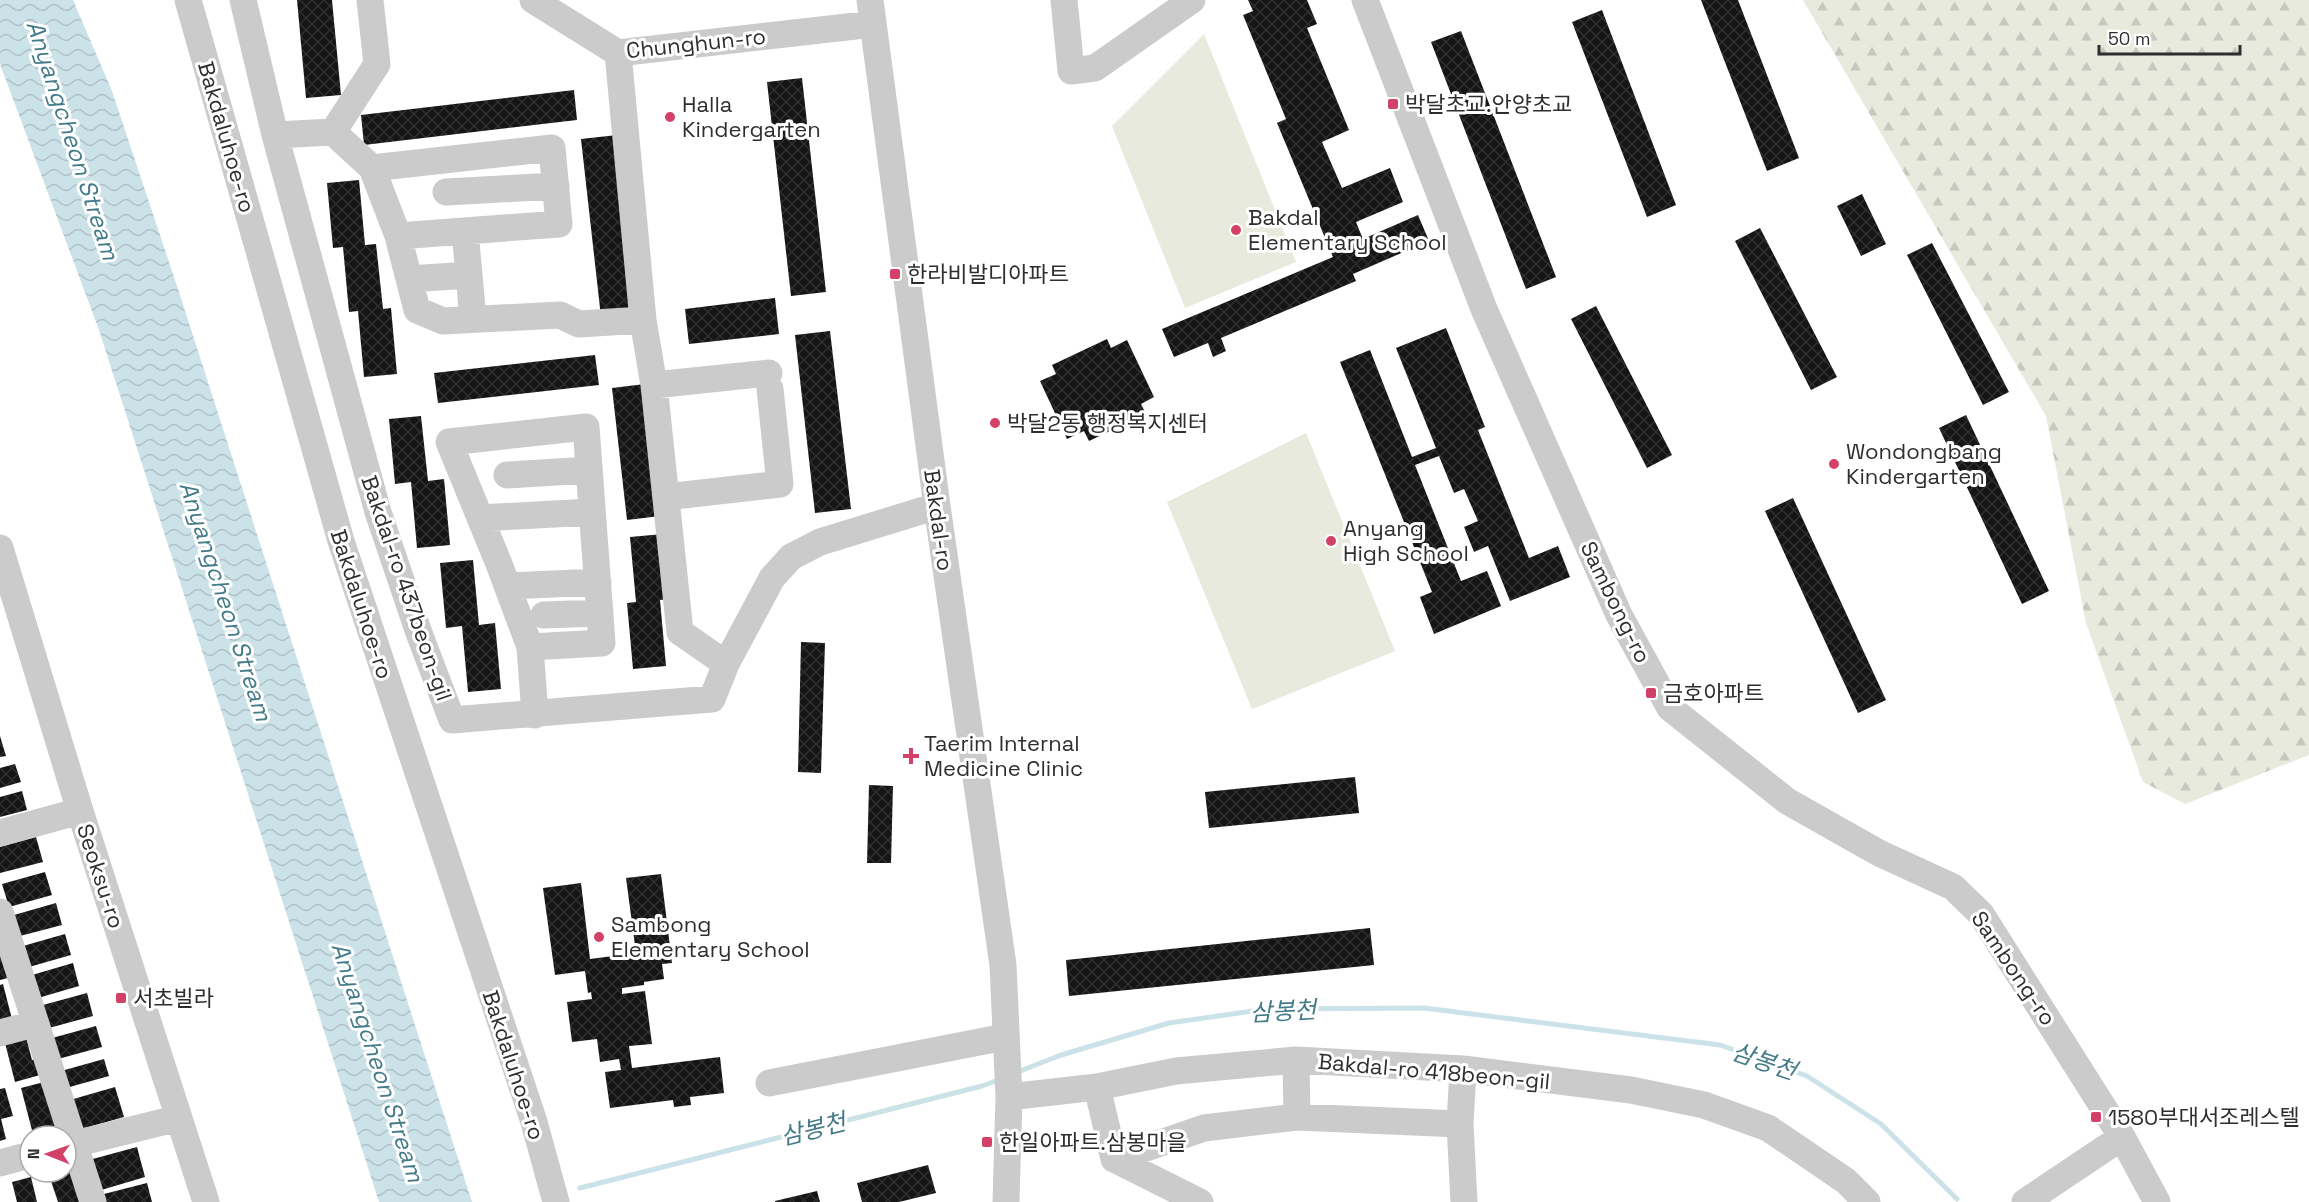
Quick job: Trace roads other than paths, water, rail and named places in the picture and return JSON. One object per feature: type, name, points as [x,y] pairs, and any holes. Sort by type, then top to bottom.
[{"type":"street","name":"Bakdaluhoe-ro","points":[[188,0],[341,541],[530,1111],[556,1202]]},
{"type":"street","name":"Bakdal-ro 437beon-gil","points":[[243,0],[274,135],[378,512],[419,633],[452,720],[712,699],[726,664],[772,578],[791,557],[820,542],[937,506]]},
{"type":"street","points":[[333,132],[377,64],[370,0]]},
{"type":"street","name":"Chunghun-ro","points":[[533,0],[618,53],[872,12]]},
{"type":"street","points":[[1064,0],[1071,71],[1095,68],[1192,0]]},
{"type":"street","name":"Sambong-ro","points":[[1365,0],[1488,318],[1619,615],[1670,708],[1787,801],[1879,853],[1953,887],[1981,914],[2122,1137],[2157,1202]]},
{"type":"street","name":"Bakdal-ro","points":[[872,12],[937,506],[1003,965],[1009,1092]]},
{"type":"street","points":[[618,53],[643,320],[654,385],[680,632],[726,664]]},
{"type":"street","points":[[274,135],[333,132],[372,168],[398,236],[417,310],[443,321],[560,315],[579,324],[643,320]]},
{"type":"street","points":[[372,168],[552,148],[559,224],[398,236]]},
{"type":"street","points":[[446,192],[555,186]]},
{"type":"street","points":[[465,231],[473,319]]},
{"type":"street","points":[[409,279],[469,275]]},
{"type":"street","points":[[654,385],[770,381],[780,484],[666,496]]},
{"type":"street","points":[[530,647],[602,643],[586,428],[449,442],[530,647],[535,715]]},
{"type":"street","points":[[507,475],[589,470]]},
{"type":"street","points":[[480,518],[592,512]]},
{"type":"street","name":"Seoksu-ro","points":[[0,548],[80,811],[206,1202]]},
{"type":"street","points":[[507,586],[598,582]]},
{"type":"street","points":[[544,615],[600,613]]},
{"type":"street","points":[[0,833],[80,811]]},
{"type":"street","points":[[2,926],[65,1124]]},
{"type":"street","points":[[0,1033],[34,1024]]},
{"type":"street","points":[[769,1083],[1005,1039]]},
{"type":"street","points":[[1296,1060],[1297,1118]]},
{"type":"street","name":"Bakdal-ro 418beon-gil","points":[[1009,1092],[1097,1087],[1176,1071],[1296,1060],[1463,1069],[1631,1090],[1704,1105],[1768,1128],[1846,1181],[1867,1202]]},
{"type":"street","points":[[1463,1069],[1460,1124],[1464,1202]]},
{"type":"street","points":[[1097,1087],[1113,1159]]},
{"type":"street","points":[[1006,1202],[1009,1092]]},
{"type":"street","points":[[78,1143],[179,1118]]},
{"type":"street","points":[[1113,1159],[1204,1128],[1297,1118],[1460,1124]]},
{"type":"street","points":[[2025,1202],[2122,1137]]},
{"type":"street","points":[[0,1163],[18,1158]]},
{"type":"street","points":[[1113,1159],[1200,1202]]},
{"type":"street","points":[[78,1163],[93,1202]]},
{"type":"water","name":"Anyangcheon Stream","points":[[0,0],[73,0],[112,91],[472,1202],[379,1202],[99,330],[0,64]]},
{"type":"waterway","name":"삼봉천","points":[[1015,1073],[1061,1055],[1169,1023],[1267,1009],[1424,1008],[1720,1045],[1807,1076],[1881,1124],[1957,1199]]},
{"type":"waterway","name":"삼봉천","points":[[580,1188],[982,1086],[1001,1079]]},
{"type":"place","name":"박달초교.안양초교","points":[[1393,104]]},
{"type":"place","name":"Halla Kindergarten","points":[[670,117]]},
{"type":"place","name":"Bakdal Elementary School","points":[[1236,230]]},
{"type":"place","name":"한라비발디아파트","points":[[895,274]]},
{"type":"place","name":"박달2동 행정복지센터","points":[[995,423]]},
{"type":"place","name":"Wondongbang Kindergarten","points":[[1834,464]]},
{"type":"place","name":"Anyang High School","points":[[1331,541]]},
{"type":"place","name":"금호아파트","points":[[1651,693]]},
{"type":"place","name":"Taerim Internal Medicine Clinic","points":[[911,756]]},
{"type":"place","name":"Sambong Elementary School","points":[[599,937]]},
{"type":"place","name":"서초빌라","points":[[121,998]]},
{"type":"place","name":"1580부대서조레스텔","points":[[2096,1117]]},
{"type":"place","name":"한일아파트.삼봉마을","points":[[987,1142]]}]
